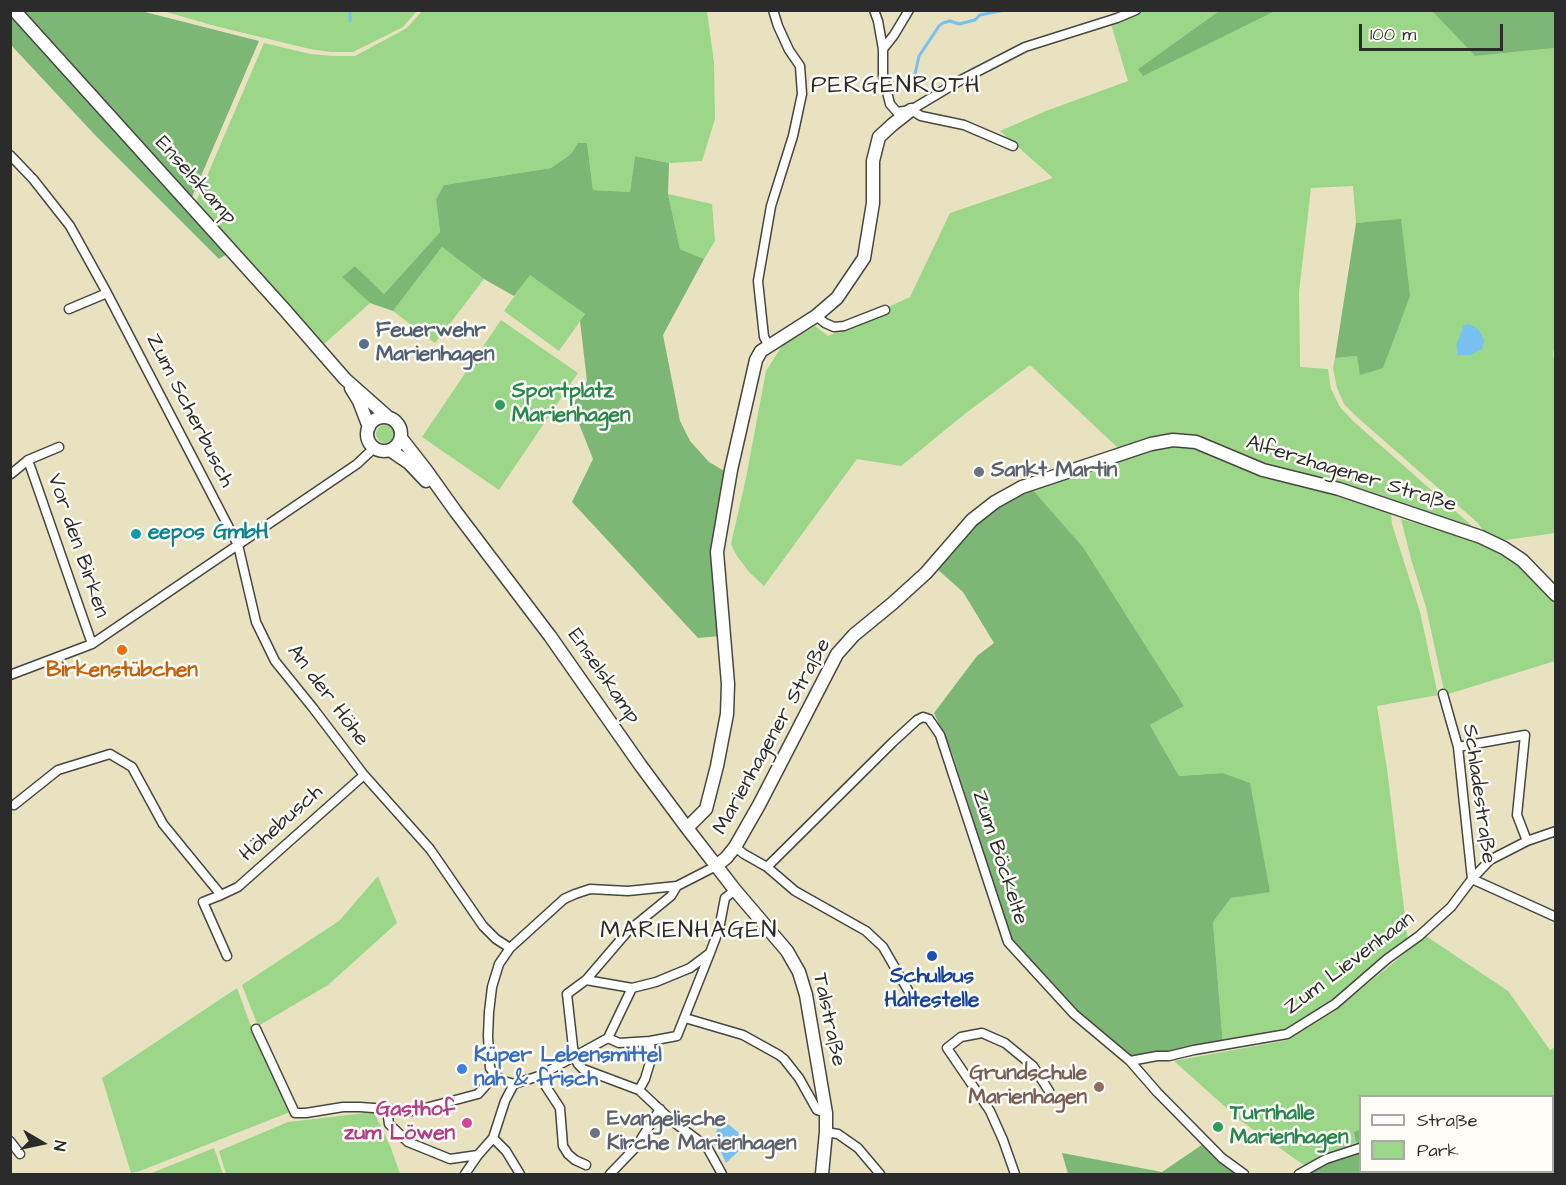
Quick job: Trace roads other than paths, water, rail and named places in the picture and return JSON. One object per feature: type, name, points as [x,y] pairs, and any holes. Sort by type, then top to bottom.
[{"type":"main road","name":"Enselskamp","points":[[14,10],[345,379],[399,426],[401,438],[550,636],[641,766],[716,866]]},
{"type":"main road","points":[[687,828],[706,809],[727,714],[727,674],[717,552],[731,470],[756,360],[761,351],[816,316],[837,298],[864,258],[873,203],[873,161],[879,137],[911,110]]},
{"type":"main road","name":"Enselskamp","points":[[345,379],[358,401],[369,428],[367,435],[369,442],[374,448],[390,450],[409,463],[456,512]]},
{"type":"main road","points":[[369,428],[376,419],[388,417]]},
{"type":"main road","points":[[390,450],[399,443],[401,438]]},
{"type":"main road","name":"Alferzhagener Straße","points":[[1119,454],[1173,440],[1196,442],[1263,470],[1339,489],[1481,537],[1522,560],[1556,595]]},
{"type":"main road","name":"Marienhagener Straße","points":[[716,866],[735,847],[774,778],[837,654],[854,635],[926,573],[972,520],[995,502],[1022,488],[1119,454]]},
{"type":"main road","name":"Talstraße","points":[[716,866],[787,951],[799,972],[806,995],[826,1113],[822,1174]]},
{"type":"street","points":[[769,346],[764,337],[758,281],[771,206],[793,136],[802,94],[800,66],[789,50],[772,10]]},
{"type":"street","points":[[874,10],[883,50],[883,76],[890,104],[897,112],[911,110],[961,80],[1025,47],[1136,10]]},
{"type":"street","points":[[883,50],[909,10]]},
{"type":"street","points":[[911,110],[921,116],[964,125],[1013,146]]},
{"type":"street","name":"Zum Scherbusch","points":[[10,155],[33,179],[70,226],[238,545]]},
{"type":"street","points":[[69,309],[107,293]]},
{"type":"street","points":[[816,316],[834,327],[844,326],[885,310]]},
{"type":"street","name":"Vor den Birken","points":[[12,474],[28,460],[59,447]]},
{"type":"street","points":[[238,545],[357,464],[374,448]]},
{"type":"street","name":"Vor den Birken","points":[[28,460],[92,644]]},
{"type":"street","name":"Vor den Birken","points":[[10,675],[92,644],[238,545]]},
{"type":"street","name":"An der Höhe","points":[[238,545],[255,622],[274,661],[364,775],[430,849],[483,926],[496,939],[510,948]]},
{"type":"street","name":"Schladestraße","points":[[1443,694],[1458,747],[1472,879],[1556,917]]},
{"type":"street","name":"Zum Böckelte","points":[[767,867],[917,720],[923,717],[929,719],[940,735],[1008,942],[1074,1014],[1130,1061],[1222,1158],[1244,1174]]},
{"type":"street","points":[[1458,747],[1525,735],[1517,815],[1527,841]]},
{"type":"street","points":[[14,805],[58,770],[110,754],[132,767],[163,824],[220,895]]},
{"type":"street","name":"Höhebusch","points":[[227,956],[203,902],[238,887],[364,775]]},
{"type":"street","name":"Zum Lievenhaan","points":[[1130,1061],[1287,1034],[1335,1004],[1387,959],[1419,936],[1451,907],[1490,860],[1527,841],[1556,831]]},
{"type":"street","points":[[735,847],[767,867],[795,891],[866,931],[882,947],[909,992]]},
{"type":"street","name":"Marienhagener Straße","points":[[495,1075],[490,1068],[489,1012],[492,987],[499,964],[510,948],[564,899],[575,894],[590,890],[628,891],[677,886],[716,866]]},
{"type":"street","points":[[677,886],[671,896],[628,931],[586,981],[567,994],[574,1056],[584,1069],[639,1090],[707,1147],[722,1174]]},
{"type":"street","points":[[608,1038],[620,1043],[677,1036],[719,929],[725,898],[735,890]]},
{"type":"street","points":[[586,981],[632,988],[656,982],[690,968],[710,953]]},
{"type":"street","points":[[256,1029],[295,1113],[343,1107],[414,1111],[478,1094],[495,1075],[514,1084],[539,1076],[608,1038],[632,988]]},
{"type":"street","points":[[685,1018],[743,1035],[779,1055],[799,1078],[817,1110],[826,1113]]},
{"type":"street","points":[[1015,1174],[990,1111],[947,1048],[961,1037],[982,1033],[1005,1043],[1033,1066],[1049,1091]]},
{"type":"street","points":[[639,1090],[651,1059],[650,1041]]},
{"type":"street","points":[[539,1076],[560,1108],[562,1146],[575,1160],[586,1165]]},
{"type":"street","points":[[465,1174],[494,1138],[505,1101],[514,1084]]},
{"type":"street","points":[[387,1109],[389,1124],[408,1143],[450,1160],[478,1155]]},
{"type":"street","points":[[610,1174],[636,1147],[660,1109]]},
{"type":"street","points":[[826,1132],[838,1134],[858,1148],[880,1174]]},
{"type":"street","points":[[494,1138],[506,1151],[520,1174]]},
{"type":"street","points":[[10,1141],[20,1154]]},
{"type":"street","points":[[1299,1174],[1326,1159],[1359,1148]]},
{"type":"water","points":[[1469,324],[1478,329],[1484,340],[1482,349],[1470,355],[1458,355],[1456,346],[1464,325]]},
{"type":"water","points":[[728,1124],[738,1132],[743,1147],[726,1163],[721,1152],[713,1143],[718,1126]]},
{"type":"waterway","points":[[350,10],[350,21]]},
{"type":"waterway","points":[[907,86],[915,74],[919,56],[939,26],[950,21],[959,24],[975,20],[980,15],[1005,10]]},
{"type":"place","name":"Feuerwehr Marienhagen","points":[[364,344]]},
{"type":"place","name":"Sportplatz Marienhagen","points":[[500,405]]},
{"type":"place","name":"Sankt Martin","points":[[979,472]]},
{"type":"place","name":"eepos GmbH","points":[[136,534]]},
{"type":"place","name":"Birkenstübchen","points":[[122,650]]},
{"type":"place","name":"Schulbus Haltestelle","points":[[932,956]]},
{"type":"place","name":"Küper Lebensmittel nah & frisch","points":[[462,1069]]},
{"type":"place","name":"Grundschule Marienhagen","points":[[1099,1087]]},
{"type":"place","name":"Gasthof zum Löwen","points":[[467,1123]]},
{"type":"place","name":"Turnhalle Marienhagen","points":[[1218,1127]]},
{"type":"place","name":"Evangelische Kirche Marienhagen","points":[[595,1133]]},
{"type":"district","name":"PERGENROTH","points":[[896,87]]},
{"type":"district","name":"MARIENHAGEN","points":[[689,932]]}]
